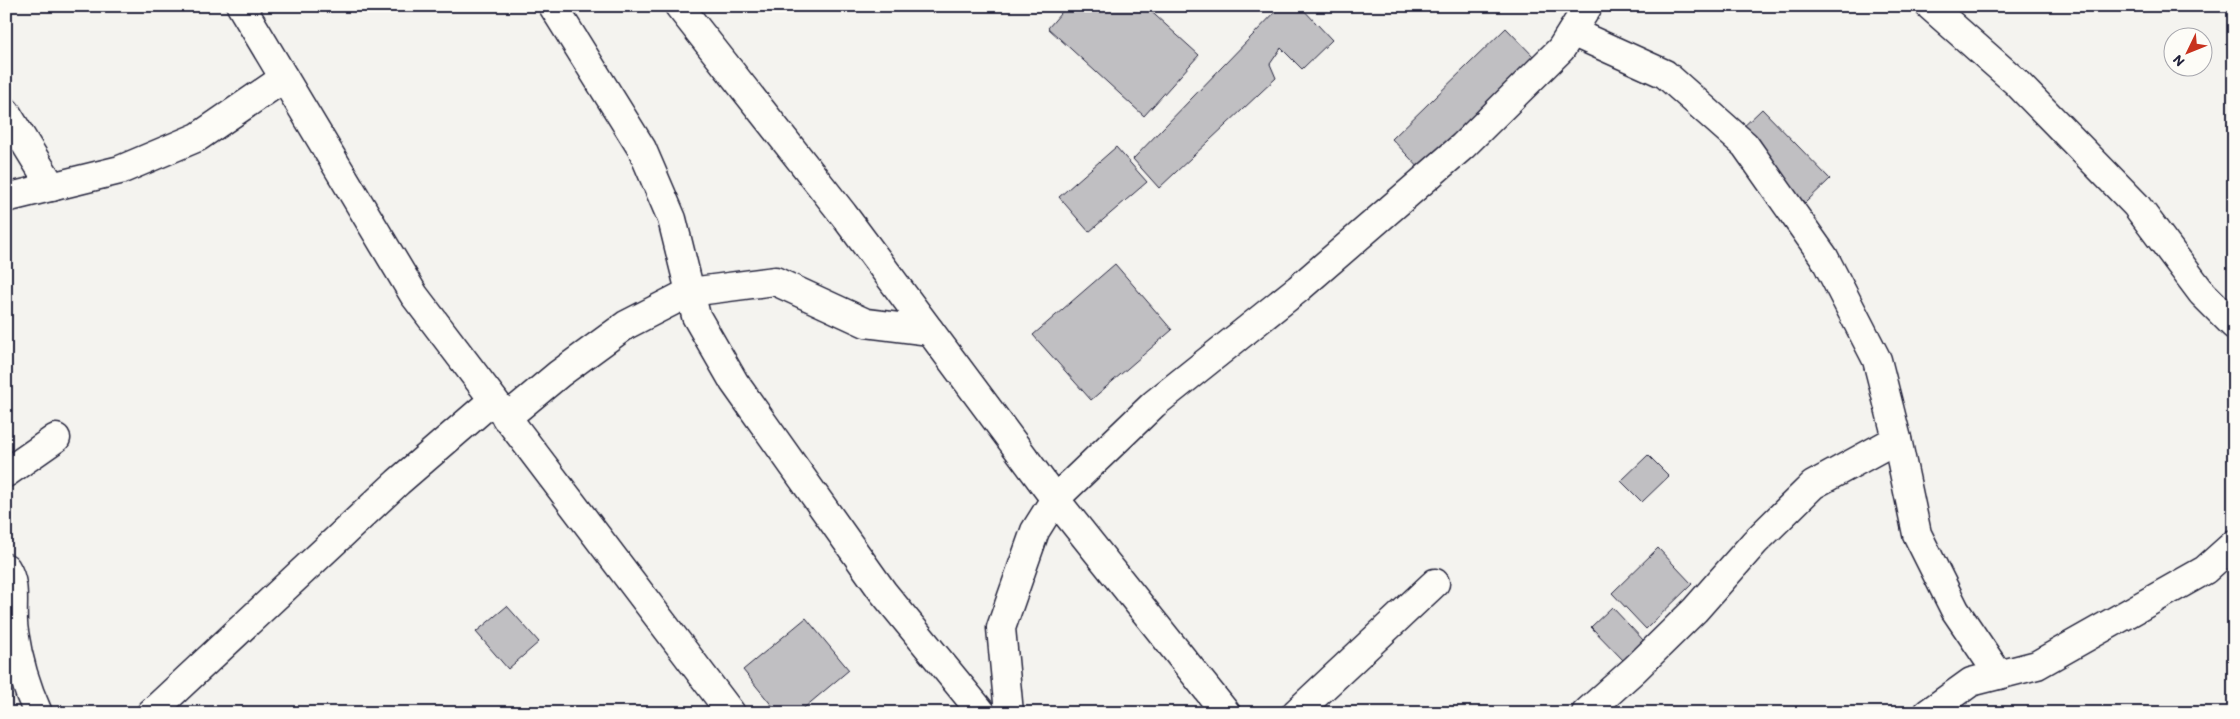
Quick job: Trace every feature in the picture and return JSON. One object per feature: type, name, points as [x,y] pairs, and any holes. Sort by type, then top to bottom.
[{"type":"street","points":[[553,6],[642,149],[672,219],[696,316],[734,382],[883,592],[982,713]]},
{"type":"street","points":[[679,6],[843,214],[1055,499],[1226,713]]},
{"type":"street","points":[[1008,713],[1001,628],[1035,531],[1055,499],[1154,404],[1298,289],[1463,146],[1561,49],[1588,6]]},
{"type":"street","points":[[1930,6],[2016,82],[2136,205],[2202,293],[2234,325]]},
{"type":"street","points":[[244,8],[414,295],[731,713]]},
{"type":"street","points":[[1572,32],[1665,74],[1745,145],[1824,257],[1877,360],[1897,439],[1917,534],[1955,610],[1999,674]]},
{"type":"street","points":[[6,198],[120,170],[198,137],[284,78]]},
{"type":"street","points":[[6,112],[52,187]]},
{"type":"street","points":[[151,713],[398,482],[499,409],[559,374],[626,325],[690,292],[775,281],[866,323],[930,331]]},
{"type":"street","points":[[6,473],[56,438]]},
{"type":"street","points":[[1586,713],[1635,669],[1695,610],[1755,542],[1813,485],[1897,439]]},
{"type":"street","points":[[1928,713],[1971,682],[2037,665],[2205,570],[2234,544]]},
{"type":"street","points":[[6,568],[12,578],[13,630],[25,685],[38,713]]},
{"type":"street","points":[[1296,713],[1436,583]]},
{"type":"building","points":[[1067,6],[1145,6],[1199,55],[1144,116],[1048,28]]},
{"type":"building","points":[[1281,6],[1300,6],[1332,40],[1302,69],[1281,48],[1270,64],[1276,78],[1159,188],[1133,159]]},
{"type":"building","points":[[1506,28],[1537,60],[1422,171],[1392,139]]},
{"type":"building","points":[[1762,109],[1830,179],[1805,203],[1738,132]]},
{"type":"building","points":[[1116,147],[1147,182],[1089,232],[1059,197]]},
{"type":"building","points":[[1115,264],[1172,330],[1091,400],[1033,335]]},
{"type":"building","points":[[1648,455],[1669,476],[1642,502],[1621,481]]},
{"type":"building","points":[[1658,548],[1692,584],[1646,629],[1612,593]]},
{"type":"building","points":[[507,606],[539,642],[508,669],[476,632]]},
{"type":"building","points":[[1612,607],[1645,642],[1625,662],[1591,627]]},
{"type":"building","points":[[806,618],[849,670],[798,713],[778,713],[743,670]]}]
